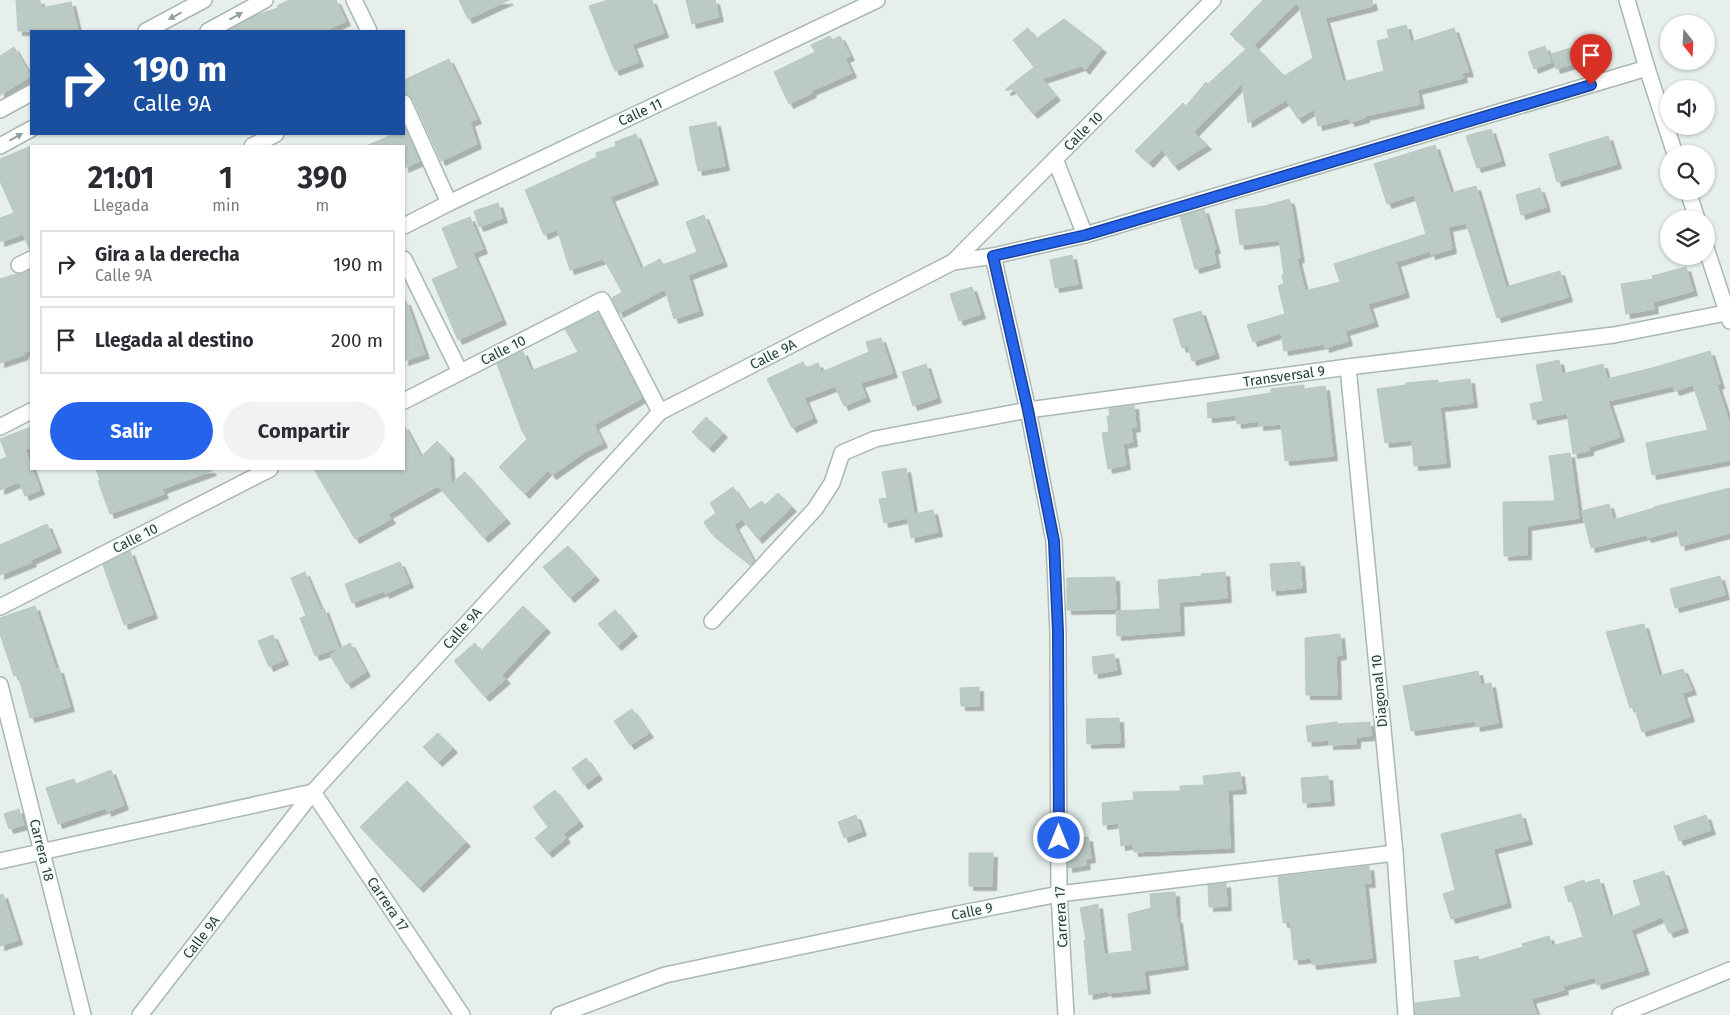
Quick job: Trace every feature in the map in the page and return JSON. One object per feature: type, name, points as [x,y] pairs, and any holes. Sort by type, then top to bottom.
[{"type":"street","points":[[148,30],[204,0]]},
{"type":"street","points":[[210,30],[265,0]]},
{"type":"street","points":[[354,0],[369,30]]},
{"type":"street","name":"Calle 11","points":[[405,225],[877,0]]},
{"type":"street","name":"Calle 10","points":[[953,262],[1213,0]]},
{"type":"street","points":[[1627,0],[1672,145]]},
{"type":"street","name":"Calle 9A","points":[[140,1015],[313,792],[660,412],[953,262],[993,256],[1086,235],[1647,68]]},
{"type":"street","points":[[0,110],[30,94]]},
{"type":"street","points":[[405,106],[449,203]]},
{"type":"street","points":[[0,146],[30,130]]},
{"type":"street","points":[[254,145],[274,135]]},
{"type":"street","points":[[1055,159],[1086,235]]},
{"type":"street","name":"Carrera 17","points":[[993,256],[1028,410],[1054,541],[1058,632],[1059,894],[1066,1015]]},
{"type":"street","points":[[405,261],[460,372]]},
{"type":"street","points":[[1712,265],[1729,315]]},
{"type":"street","name":"Calle 10","points":[[405,400],[602,300],[660,412]]},
{"type":"street","name":"Transversal 9","points":[[712,621],[815,509],[832,483],[842,453],[875,439],[1028,410],[1614,335],[1729,315]]},
{"type":"street","name":"Diagonal 10","points":[[1348,368],[1395,853],[1406,1015]]},
{"type":"street","points":[[0,427],[30,412]]},
{"type":"street","name":"Calle 10","points":[[0,607],[268,470]]},
{"type":"street","name":"Carrera 18","points":[[0,685],[83,1015]]},
{"type":"street","points":[[0,861],[313,792]]},
{"type":"street","name":"Carrera 17","points":[[313,792],[462,1015]]},
{"type":"street","name":"Calle 9","points":[[559,1015],[665,975],[1059,894],[1395,853]]},
{"type":"street","points":[[1620,1015],[1730,970]]},
{"type":"building","points":[[16,0],[40,0],[41,8],[71,2],[78,30],[18,31]]},
{"type":"building","points":[[289,0],[336,0],[346,21],[327,30],[229,30],[254,16],[278,8],[277,6]]},
{"type":"building","points":[[459,0],[509,0],[468,19]]},
{"type":"building","points":[[608,0],[652,0],[664,33],[632,44],[639,62],[615,71],[589,6]]},
{"type":"building","points":[[686,0],[715,0],[719,17],[692,24]]},
{"type":"building","points":[[1263,0],[1372,0],[1373,6],[1325,18],[1343,82],[1384,71],[1377,41],[1389,38],[1387,30],[1406,25],[1411,42],[1454,28],[1469,72],[1462,73],[1463,78],[1417,90],[1420,104],[1365,116],[1365,118],[1350,122],[1349,118],[1318,126],[1314,109],[1298,119],[1286,100],[1248,123],[1242,83],[1194,132],[1207,145],[1174,166],[1162,149],[1149,163],[1135,151],[1183,103],[1186,106],[1206,82],[1208,84],[1246,49],[1230,34]],"holes":[[[1298,2],[1313,58],[1284,76],[1254,45]]]},
{"type":"building","points":[[1064,19],[1102,48],[1085,70],[1081,66],[1042,79],[1056,96],[1033,114],[1013,89],[1006,91],[1006,89],[1034,67],[1013,40],[1028,28],[1036,39]]},
{"type":"building","points":[[830,36],[832,40],[840,36],[850,56],[845,58],[852,73],[811,91],[812,93],[789,104],[774,72],[815,52],[811,45]]},
{"type":"building","points":[[1581,45],[1586,60],[1556,69],[1551,54]]},
{"type":"building","points":[[1545,46],[1551,62],[1534,69],[1528,52]]},
{"type":"building","points":[[14,47],[30,77],[0,95],[0,56]]},
{"type":"building","points":[[449,59],[477,119],[470,122],[477,144],[441,161],[413,99],[405,94],[405,80]]},
{"type":"building","points":[[716,122],[725,166],[698,171],[689,127]]},
{"type":"building","points":[[405,127],[420,161],[405,168],[405,145],[368,145],[392,135],[405,135]]},
{"type":"building","points":[[1491,129],[1501,161],[1477,168],[1466,136]]},
{"type":"building","points":[[636,134],[654,180],[610,197],[641,269],[660,259],[663,265],[697,252],[686,222],[704,215],[723,262],[688,275],[699,311],[674,319],[665,289],[619,313],[612,298],[622,292],[605,261],[603,259],[570,270],[557,229],[544,235],[525,190],[597,157],[596,153],[616,146],[615,142]]},
{"type":"building","points":[[1608,136],[1617,164],[1557,182],[1549,154]]},
{"type":"building","points":[[1435,145],[1451,193],[1476,186],[1506,287],[1560,271],[1568,297],[1497,318],[1466,223],[1448,227],[1452,249],[1431,255],[1430,251],[1396,262],[1405,293],[1368,304],[1374,322],[1345,331],[1348,341],[1325,348],[1324,344],[1284,351],[1281,333],[1253,342],[1247,325],[1285,314],[1278,286],[1284,284],[1282,275],[1284,275],[1279,240],[1240,245],[1235,210],[1265,206],[1289,199],[1300,258],[1297,259],[1305,291],[1340,282],[1334,264],[1426,234],[1414,195],[1387,204],[1374,164]]},
{"type":"building","points":[[30,146],[30,250],[23,234],[0,242],[0,218],[14,213],[0,181],[0,159]]},
{"type":"building","points":[[1540,188],[1546,207],[1521,215],[1516,195]]},
{"type":"building","points":[[498,203],[503,218],[479,227],[474,211]]},
{"type":"building","points":[[1204,209],[1216,249],[1213,249],[1216,263],[1195,269],[1180,216]]},
{"type":"building","points":[[470,217],[483,249],[473,253],[502,320],[458,340],[432,279],[458,268],[442,228]]},
{"type":"building","points":[[1072,255],[1078,284],[1055,288],[1050,260]]},
{"type":"building","points":[[1686,267],[1693,291],[1653,302],[1654,309],[1626,314],[1621,284],[1653,279],[1652,276]]},
{"type":"building","points":[[30,270],[30,350],[23,353],[24,355],[0,363],[0,279],[23,274]]},
{"type":"building","points":[[972,287],[981,314],[959,321],[950,294]]},
{"type":"building","points":[[405,301],[406,301],[425,354],[405,361]]},
{"type":"building","points":[[1201,311],[1215,354],[1192,361],[1188,346],[1182,348],[1173,319]]},
{"type":"building","points":[[598,313],[642,398],[594,425],[603,443],[585,452],[552,475],[548,470],[525,494],[499,467],[527,439],[522,431],[497,364],[523,351],[531,371],[578,352],[565,329]]},
{"type":"building","points":[[881,338],[893,373],[860,383],[866,397],[844,406],[835,386],[804,398],[813,418],[792,428],[767,379],[803,362],[806,368],[818,363],[822,372],[869,352],[866,342]]},
{"type":"building","points":[[1710,351],[1720,384],[1717,385],[1730,424],[1730,460],[1652,475],[1646,443],[1708,430],[1693,385],[1675,391],[1673,386],[1608,401],[1620,437],[1589,447],[1589,451],[1573,454],[1567,413],[1533,420],[1530,404],[1543,401],[1536,365],[1559,360],[1562,374],[1603,364],[1607,379]]},
{"type":"building","points":[[926,364],[937,398],[913,406],[902,372]]},
{"type":"building","points":[[1470,379],[1473,403],[1440,407],[1446,463],[1414,466],[1412,440],[1385,443],[1377,389],[1406,385],[1406,383],[1438,380],[1438,383]]},
{"type":"building","points":[[1304,385],[1304,389],[1325,386],[1333,456],[1285,461],[1281,424],[1259,426],[1259,421],[1237,424],[1236,415],[1208,418],[1207,403],[1271,393],[1271,389]]},
{"type":"building","points":[[1134,405],[1136,427],[1131,428],[1133,442],[1123,444],[1126,465],[1108,469],[1102,433],[1109,432],[1107,416],[1110,416],[1109,409]]},
{"type":"building","points":[[706,417],[723,433],[709,448],[692,432]]},
{"type":"building","points":[[30,427],[30,447],[25,449],[30,463],[30,470],[33,470],[40,490],[25,496],[19,482],[0,490],[0,460],[7,457],[0,439]]},
{"type":"building","points":[[405,427],[421,457],[437,441],[449,454],[451,484],[465,472],[506,519],[484,538],[438,486],[388,514],[391,519],[355,539],[315,470],[405,470]]},
{"type":"building","points":[[1570,453],[1579,518],[1527,526],[1527,555],[1504,556],[1503,502],[1555,501],[1549,456]]},
{"type":"building","points":[[906,468],[914,514],[933,510],[938,532],[911,538],[907,518],[884,523],[879,499],[887,498],[882,472]]},
{"type":"building","points":[[96,470],[212,471],[162,489],[164,494],[110,514],[98,481],[100,481]]},
{"type":"building","points":[[733,487],[748,510],[762,501],[765,505],[778,493],[792,507],[758,539],[742,519],[734,525],[754,562],[751,565],[710,532],[704,522],[716,513],[710,503]]},
{"type":"building","points":[[1730,488],[1730,533],[1681,546],[1677,530],[1647,538],[1646,535],[1591,548],[1582,511],[1609,504],[1613,520],[1654,507]]},
{"type":"building","points":[[47,524],[57,548],[31,560],[32,562],[0,575],[0,545]]},
{"type":"building","points":[[568,546],[595,576],[570,598],[543,567]]},
{"type":"building","points":[[130,551],[153,614],[124,625],[103,565]]},
{"type":"building","points":[[400,562],[409,583],[385,594],[384,591],[352,603],[345,584]]},
{"type":"building","points":[[1300,562],[1302,588],[1272,591],[1270,564]]},
{"type":"building","points":[[305,572],[321,610],[324,608],[339,648],[315,656],[300,618],[306,616],[291,578]]},
{"type":"building","points":[[1225,572],[1227,598],[1179,602],[1180,631],[1117,636],[1116,611],[1160,609],[1158,580]]},
{"type":"building","points":[[1720,576],[1725,595],[1675,608],[1670,589]]},
{"type":"building","points":[[1115,577],[1116,609],[1067,610],[1067,578]]},
{"type":"building","points":[[35,606],[56,669],[59,669],[70,707],[30,718],[18,674],[14,676],[0,634],[0,618]]},
{"type":"building","points":[[523,606],[546,628],[502,675],[506,679],[485,697],[454,661],[475,643],[481,651]]},
{"type":"building","points":[[615,610],[633,632],[617,646],[598,624]]},
{"type":"building","points":[[1644,624],[1659,676],[1683,669],[1692,690],[1682,693],[1690,717],[1642,732],[1634,706],[1630,708],[1606,632]]},
{"type":"building","points":[[1340,634],[1342,655],[1336,656],[1337,695],[1306,695],[1305,638]]},
{"type":"building","points":[[273,635],[284,660],[269,667],[258,641]]},
{"type":"building","points":[[350,643],[366,672],[347,684],[330,655]]},
{"type":"building","points":[[1114,654],[1117,670],[1094,674],[1092,657]]},
{"type":"building","points":[[1478,671],[1481,685],[1491,683],[1498,723],[1476,727],[1475,721],[1411,731],[1403,686]]},
{"type":"building","points":[[979,687],[979,706],[961,706],[960,688]]},
{"type":"building","points":[[632,709],[649,733],[630,745],[614,721]]},
{"type":"building","points":[[1119,718],[1120,743],[1087,744],[1086,719]]},
{"type":"building","points":[[1337,722],[1337,724],[1370,722],[1371,736],[1356,737],[1356,744],[1329,745],[1329,740],[1308,742],[1306,726]]},
{"type":"building","points":[[438,733],[453,748],[438,762],[423,747]]},
{"type":"building","points":[[586,758],[598,775],[584,785],[572,768]]},
{"type":"building","points":[[111,770],[124,805],[107,812],[106,808],[58,824],[46,788],[74,779],[76,784]]},
{"type":"building","points":[[1240,772],[1242,789],[1228,790],[1230,848],[1134,852],[1133,844],[1121,846],[1119,823],[1103,825],[1102,803],[1134,800],[1133,792],[1180,791],[1180,786],[1204,785],[1203,776]]},
{"type":"building","points":[[1328,776],[1330,801],[1303,803],[1301,778]]},
{"type":"building","points":[[407,781],[466,842],[419,888],[360,827]]},
{"type":"building","points":[[555,790],[579,822],[563,834],[566,838],[548,853],[535,838],[548,827],[533,807]]},
{"type":"building","points":[[19,809],[24,825],[9,829],[4,814]]},
{"type":"building","points":[[1521,814],[1528,840],[1493,849],[1507,903],[1451,919],[1443,894],[1455,890],[1441,834]]},
{"type":"building","points":[[856,815],[862,831],[844,838],[838,822]]},
{"type":"building","points":[[1706,815],[1711,830],[1679,841],[1674,826]]},
{"type":"building","points":[[1088,837],[1091,858],[1085,859],[1086,865],[1068,868],[1068,849],[1073,848],[1072,839]]},
{"type":"building","points":[[969,853],[993,853],[992,886],[969,886]]},
{"type":"building","points":[[1369,866],[1371,883],[1364,883],[1372,958],[1312,965],[1311,958],[1294,960],[1290,922],[1283,923],[1278,877]]},
{"type":"building","points":[[1664,871],[1684,928],[1669,933],[1662,917],[1631,930],[1645,970],[1597,985],[1595,977],[1563,986],[1564,990],[1531,999],[1537,1015],[1415,1015],[1415,1003],[1461,997],[1454,961],[1478,956],[1479,960],[1523,947],[1522,944],[1549,936],[1552,946],[1583,937],[1572,901],[1569,902],[1564,887],[1584,880],[1585,883],[1599,879],[1610,917],[1641,905],[1633,881]]},
{"type":"building","points":[[1226,883],[1227,906],[1209,907],[1208,885]]},
{"type":"building","points":[[1175,892],[1176,919],[1178,919],[1184,965],[1144,971],[1146,989],[1108,993],[1107,991],[1089,995],[1084,940],[1086,940],[1080,908],[1098,904],[1104,954],[1132,951],[1128,914],[1151,908],[1150,894]]},
{"type":"building","points":[[3,894],[18,940],[0,946],[0,895]]},
{"type":"route","points":[[1059,838],[1058,632],[1054,541],[1028,410],[993,256],[1086,235],[1591,85]]}]
